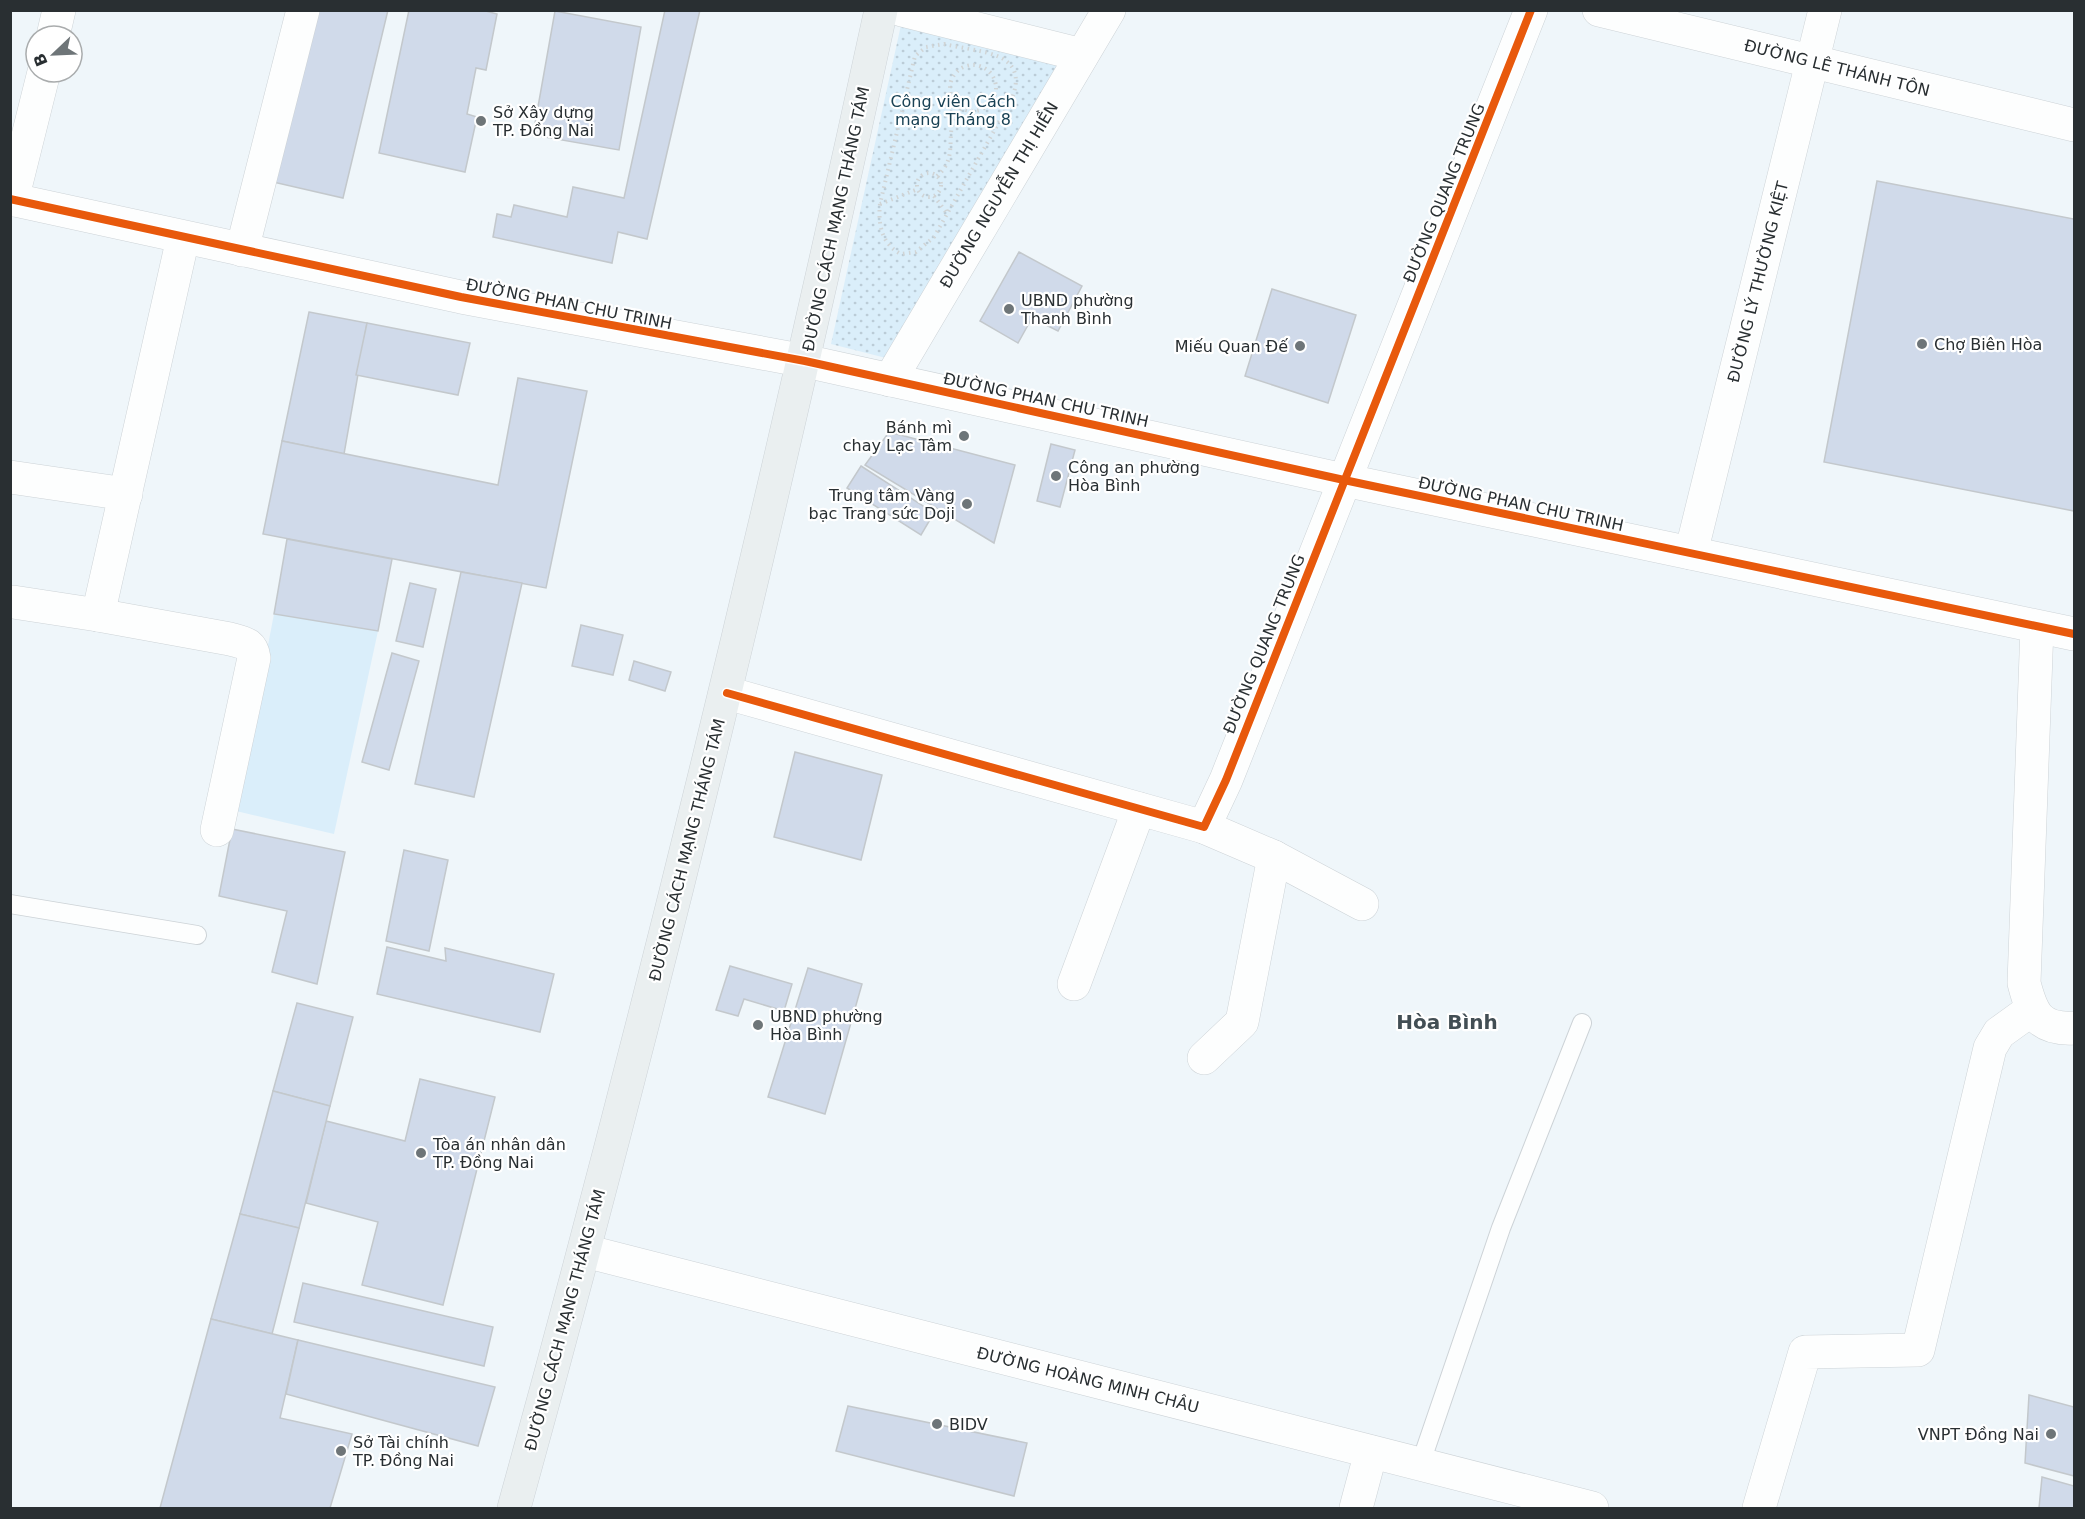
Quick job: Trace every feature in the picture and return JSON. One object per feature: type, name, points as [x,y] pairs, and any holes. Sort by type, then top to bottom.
[{"type":"main road","name":"ĐƯỜNG CÁCH MẠNG THÁNG TÁM","points":[[514,1509],[585,1251],[727,693],[805,361],[881,10]]},
{"type":"street","points":[[242,250],[303,10]]},
{"type":"street","points":[[902,10],[1082,55]]},
{"type":"street","name":"ĐƯỜNG NGUYỄN THỊ HIỀN","points":[[890,380],[1109,10]]},
{"type":"street","name":"ĐƯỜNG QUANG TRUNG","points":[[1204,827],[1531,10]]},
{"type":"street","name":"ĐƯỜNG LÊ THÁNH TÔN","points":[[1599,10],[2074,125]]},
{"type":"street","name":"ĐƯỜNG LÝ THƯỜNG KIỆT","points":[[1690,554],[1825,10]]},
{"type":"street","points":[[11,200],[41,84]]},
{"type":"street","name":"ĐƯỜNG PHAN CHU TRINH","points":[[11,200],[461,297],[805,361],[1344,480],[2074,634]]},
{"type":"street","points":[[98,615],[183,238]]},
{"type":"street","points":[[10,477],[126,494]]},
{"type":"street","points":[[14,602],[230,639],[249,644],[253,648],[254,658],[217,830]]},
{"type":"street","points":[[2037,627],[2024,984],[2031,1010],[2050,1026],[2074,1028]]},
{"type":"street","points":[[727,693],[1204,827],[1274,857],[1362,904]]},
{"type":"street","points":[[1074,984],[1139,809]]},
{"type":"street","points":[[1204,1058],[1242,1022],[1274,857]]},
{"type":"street","points":[[1759,1509],[1805,1352],[1918,1350],[1990,1048],[1999,1033],[2031,1010]]},
{"type":"street","name":"ĐƯỜNG HOÀNG MINH CHÂU","points":[[585,1251],[1592,1509]]},
{"type":"street","points":[[1356,1509],[1371,1452]]},
{"type":"lane","points":[[10,904],[197,935]]},
{"type":"lane","points":[[1420,1465],[1501,1228],[1582,1023]]},
{"type":"path","points":[[944,44],[1003,58],[1012,64],[1018,78],[1011,101],[947,214],[925,246],[916,252],[901,254],[889,245],[878,218],[880,204],[915,56],[926,47],[944,44]]},
{"type":"path","points":[[972,64],[984,67],[994,78],[996,86],[992,101],[980,110],[962,108],[952,99],[950,92],[952,77],[963,67],[972,64]]},
{"type":"path","points":[[937,176],[950,160],[952,123],[962,108]]},
{"type":"path","points":[[930,173],[937,176],[941,187],[934,196],[926,197],[918,189],[918,181],[922,175],[930,173]]},
{"type":"path","points":[[880,204],[918,189]]},
{"type":"path","points":[[934,196],[947,214]]},
{"type":"green space","name":"Công viên Cách mạng Tháng 8","points":[[901,25],[1061,64],[886,358],[831,344]]},
{"type":"green space","points":[[274,614],[378,631],[334,834],[236,811]]},
{"type":"building","points":[[315,10],[388,10],[343,198],[273,182]]},
{"type":"building","points":[[409,10],[482,10],[497,14],[486,70],[476,68],[467,114],[477,117],[465,172],[379,153]]},
{"type":"building","points":[[665,10],[700,10],[647,239],[618,232],[612,263],[493,237],[497,214],[511,217],[514,205],[567,217],[573,187],[624,198]]},
{"type":"building","points":[[555,11],[641,27],[619,150],[533,135]]},
{"type":"building","points":[[1877,181],[2074,219],[2074,511],[1824,462]]},
{"type":"building","points":[[1019,252],[1082,286],[1058,331],[1032,318],[1018,343],[980,321]]},
{"type":"building","name":"Miếu Quan Đế","points":[[1272,289],[1356,315],[1328,403],[1245,376]]},
{"type":"building","points":[[309,312],[367,323],[344,454],[282,441]]},
{"type":"building","points":[[367,323],[470,343],[458,395],[356,375]]},
{"type":"building","points":[[518,378],[587,391],[546,588],[263,534],[282,441],[498,485]]},
{"type":"building","name":"Trung tâm Vàng bạc Trang sức Doji","points":[[889,432],[1015,465],[994,543],[865,465]]},
{"type":"building","name":"Công an phường Hòa Bình","points":[[1051,444],[1075,450],[1060,507],[1037,501]]},
{"type":"building","points":[[861,466],[934,513],[921,535],[847,488]]},
{"type":"building","points":[[287,539],[392,559],[378,631],[274,614]]},
{"type":"building","points":[[461,572],[522,583],[474,797],[415,784]]},
{"type":"building","points":[[410,583],[436,589],[423,647],[396,641]]},
{"type":"building","points":[[581,625],[623,635],[613,675],[572,666]]},
{"type":"building","points":[[392,653],[419,661],[389,770],[362,762]]},
{"type":"building","points":[[634,661],[671,672],[665,691],[629,680]]},
{"type":"building","points":[[795,752],[882,775],[861,860],[774,837]]},
{"type":"building","points":[[232,829],[345,852],[317,984],[272,972],[287,911],[219,896]]},
{"type":"building","points":[[404,850],[448,860],[429,951],[386,941]]},
{"type":"building","points":[[387,947],[446,961],[445,948],[554,974],[540,1032],[377,994]]},
{"type":"building","points":[[730,966],[792,984],[784,1011],[744,999],[738,1016],[716,1010]]},
{"type":"building","points":[[808,968],[862,984],[825,1114],[768,1097]]},
{"type":"building","points":[[297,1003],[353,1017],[330,1106],[273,1091]]},
{"type":"building","points":[[420,1079],[495,1097],[443,1305],[362,1285],[378,1222],[306,1203],[326,1121],[405,1141]]},
{"type":"building","points":[[273,1091],[330,1106],[299,1228],[240,1214]]},
{"type":"building","points":[[240,1214],[299,1228],[272,1334],[211,1319]]},
{"type":"building","points":[[303,1283],[493,1327],[484,1366],[294,1322]]},
{"type":"building","points":[[211,1319],[298,1340],[280,1418],[352,1434],[330,1508],[160,1508]]},
{"type":"building","points":[[298,1340],[495,1387],[478,1446],[286,1394]]},
{"type":"building","name":"VNPT Đồng Nai","points":[[2029,1395],[2074,1407],[2074,1476],[2025,1463]]},
{"type":"building","points":[[848,1406],[1027,1443],[1014,1496],[836,1451]]},
{"type":"building","points":[[2042,1477],[2074,1486],[2074,1508],[2039,1508]]},
{"type":"cycle path","points":[[727,693],[1204,827],[1226,780],[1531,10]]},
{"type":"cycle path","points":[[10,199],[461,297],[805,361],[1344,480],[2074,634]]},
{"type":"place","name":"Sở Xây dựng TP. Đồng Nai","points":[[481,121]]},
{"type":"place","name":"UBND phường Thanh Bình","points":[[1009,309]]},
{"type":"place","name":"Chợ Biên Hòa","points":[[1922,344]]},
{"type":"place","name":"Miếu Quan Đế","points":[[1300,346]]},
{"type":"place","name":"Bánh mì chay Lạc Tâm","points":[[964,436]]},
{"type":"place","name":"Công an phường Hòa Bình","points":[[1056,476]]},
{"type":"place","name":"Trung tâm Vàng bạc Trang sức Doji","points":[[967,504]]},
{"type":"place","name":"UBND phường Hòa Bình","points":[[758,1025]]},
{"type":"place","name":"Tòa án nhân dân TP. Đồng Nai","points":[[421,1153]]},
{"type":"place","name":"BIDV","points":[[937,1424]]},
{"type":"place","name":"VNPT Đồng Nai","points":[[2051,1434]]},
{"type":"place","name":"Sở Tài chính TP. Đồng Nai","points":[[341,1451]]},
{"type":"district","name":"Hòa Bình","points":[[1447,1022]]}]
